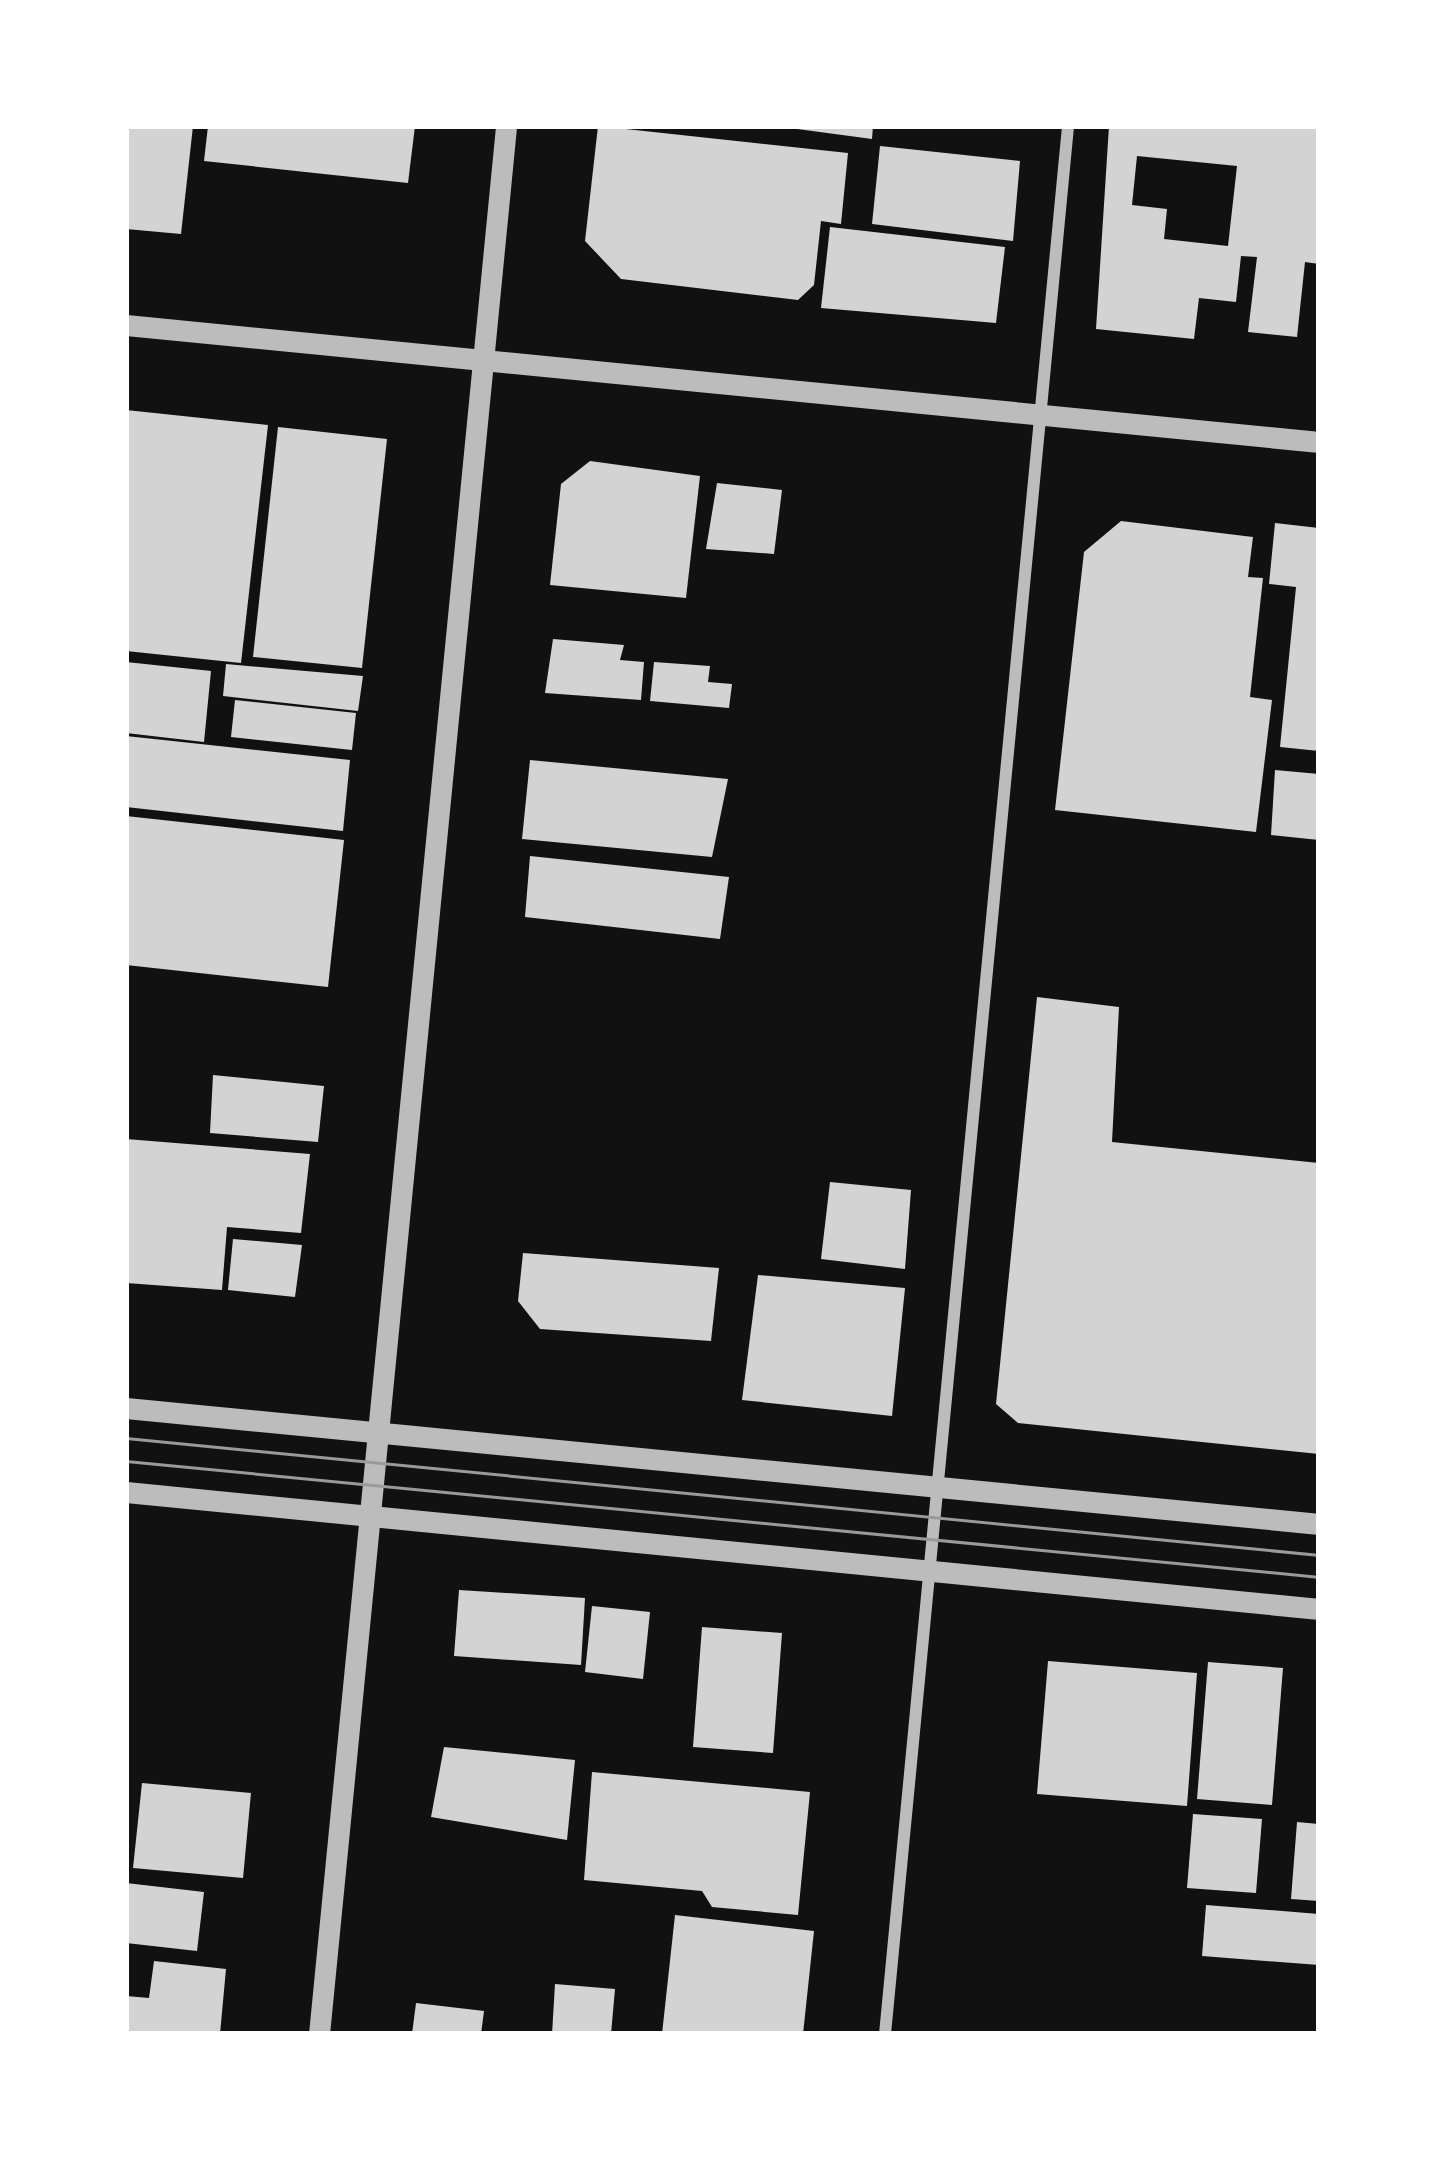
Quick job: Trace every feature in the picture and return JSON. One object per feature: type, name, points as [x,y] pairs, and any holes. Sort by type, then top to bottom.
[{"type":"street","points":[[320,2034],[374,1431],[506,126]]},
{"type":"street","points":[[885,2034],[1068,126]]},
{"type":"street","points":[[126,325],[1319,442]]},
{"type":"street","points":[[126,1408],[1319,1524]]},
{"type":"street","points":[[126,1492],[930,1567],[1319,1609]]},
{"type":"building","points":[[126,126],[193,126],[181,234],[126,229]]},
{"type":"building","points":[[208,126],[415,126],[408,183],[204,161]]},
{"type":"building","points":[[598,126],[848,153],[841,224],[821,221],[814,285],[798,300],[621,279],[585,241]]},
{"type":"building","points":[[775,126],[873,126],[872,139]]},
{"type":"building","points":[[1109,126],[1319,126],[1319,264],[1305,262],[1297,337],[1248,332],[1257,257],[1241,256],[1236,302],[1199,298],[1194,339],[1096,329]],"holes":[[[1137,156],[1237,166],[1228,246],[1164,239],[1167,209],[1132,205]]]},
{"type":"building","points":[[880,146],[1020,161],[1013,241],[872,224]]},
{"type":"building","points":[[830,227],[1005,247],[996,323],[821,308]]},
{"type":"building","points":[[126,410],[268,425],[241,663],[126,651]]},
{"type":"building","points":[[278,427],[387,439],[362,668],[253,657]]},
{"type":"building","points":[[590,461],[700,476],[686,598],[550,585],[561,484]]},
{"type":"building","points":[[717,483],[782,490],[774,554],[706,549]]},
{"type":"building","points":[[1121,521],[1253,537],[1248,577],[1263,578],[1250,697],[1272,700],[1256,832],[1055,810],[1084,552]]},
{"type":"building","points":[[1275,523],[1319,528],[1319,751],[1280,747],[1296,587],[1269,584]]},
{"type":"building","points":[[553,639],[624,645],[620,660],[644,662],[641,700],[545,693]]},
{"type":"building","points":[[126,662],[211,671],[204,742],[126,733]]},
{"type":"building","points":[[654,662],[710,666],[708,682],[732,684],[729,708],[650,701]]},
{"type":"building","points":[[226,664],[363,676],[358,711],[223,696]]},
{"type":"building","points":[[235,700],[356,713],[352,750],[231,737]]},
{"type":"building","points":[[126,736],[350,760],[343,831],[126,807]]},
{"type":"building","points":[[530,760],[728,779],[712,857],[522,839]]},
{"type":"building","points":[[1275,770],[1319,774],[1319,840],[1271,835]]},
{"type":"building","points":[[126,816],[344,840],[328,987],[126,965]]},
{"type":"building","points":[[530,856],[729,877],[720,939],[525,917]]},
{"type":"building","points":[[1037,997],[1119,1007],[1112,1142],[1319,1163],[1319,1454],[1018,1423],[996,1404]]},
{"type":"building","points":[[213,1075],[324,1086],[318,1142],[210,1133]]},
{"type":"building","points":[[126,1139],[310,1154],[301,1233],[227,1227],[222,1290],[126,1283]]},
{"type":"building","points":[[830,1182],[911,1190],[905,1269],[821,1259]]},
{"type":"building","points":[[233,1239],[302,1245],[295,1297],[228,1290]]},
{"type":"building","points":[[523,1253],[719,1268],[711,1341],[540,1329],[518,1301]]},
{"type":"building","points":[[758,1275],[905,1288],[892,1416],[742,1400]]},
{"type":"building","points":[[459,1590],[585,1598],[581,1665],[454,1656]]},
{"type":"building","points":[[592,1606],[650,1612],[643,1679],[585,1672]]},
{"type":"building","points":[[702,1627],[782,1633],[773,1753],[693,1747]]},
{"type":"building","points":[[1048,1661],[1197,1673],[1187,1806],[1037,1794]]},
{"type":"building","points":[[1208,1662],[1283,1668],[1272,1805],[1197,1799]]},
{"type":"building","points":[[444,1747],[575,1760],[567,1840],[431,1817]]},
{"type":"building","points":[[592,1772],[810,1792],[798,1915],[712,1907],[702,1891],[584,1880]]},
{"type":"building","points":[[142,1783],[251,1793],[243,1878],[133,1868]]},
{"type":"building","points":[[1193,1814],[1262,1819],[1256,1893],[1187,1888]]},
{"type":"building","points":[[1297,1822],[1319,1824],[1319,1901],[1291,1899]]},
{"type":"building","points":[[126,1883],[204,1892],[197,1951],[126,1943]]},
{"type":"building","points":[[1206,1905],[1319,1914],[1319,1965],[1202,1956]]},
{"type":"building","points":[[675,1915],[814,1931],[803,2034],[662,2034]]},
{"type":"building","points":[[154,1961],[226,1969],[220,2034],[126,2034],[126,1996],[149,1998]]},
{"type":"building","points":[[555,1984],[615,1989],[611,2034],[552,2034]]},
{"type":"building","points":[[416,2003],[484,2011],[481,2034],[412,2034]]},
{"type":"tram line","points":[[126,1438],[1319,1555]]},
{"type":"tram line","points":[[126,1461],[1319,1577]]}]
